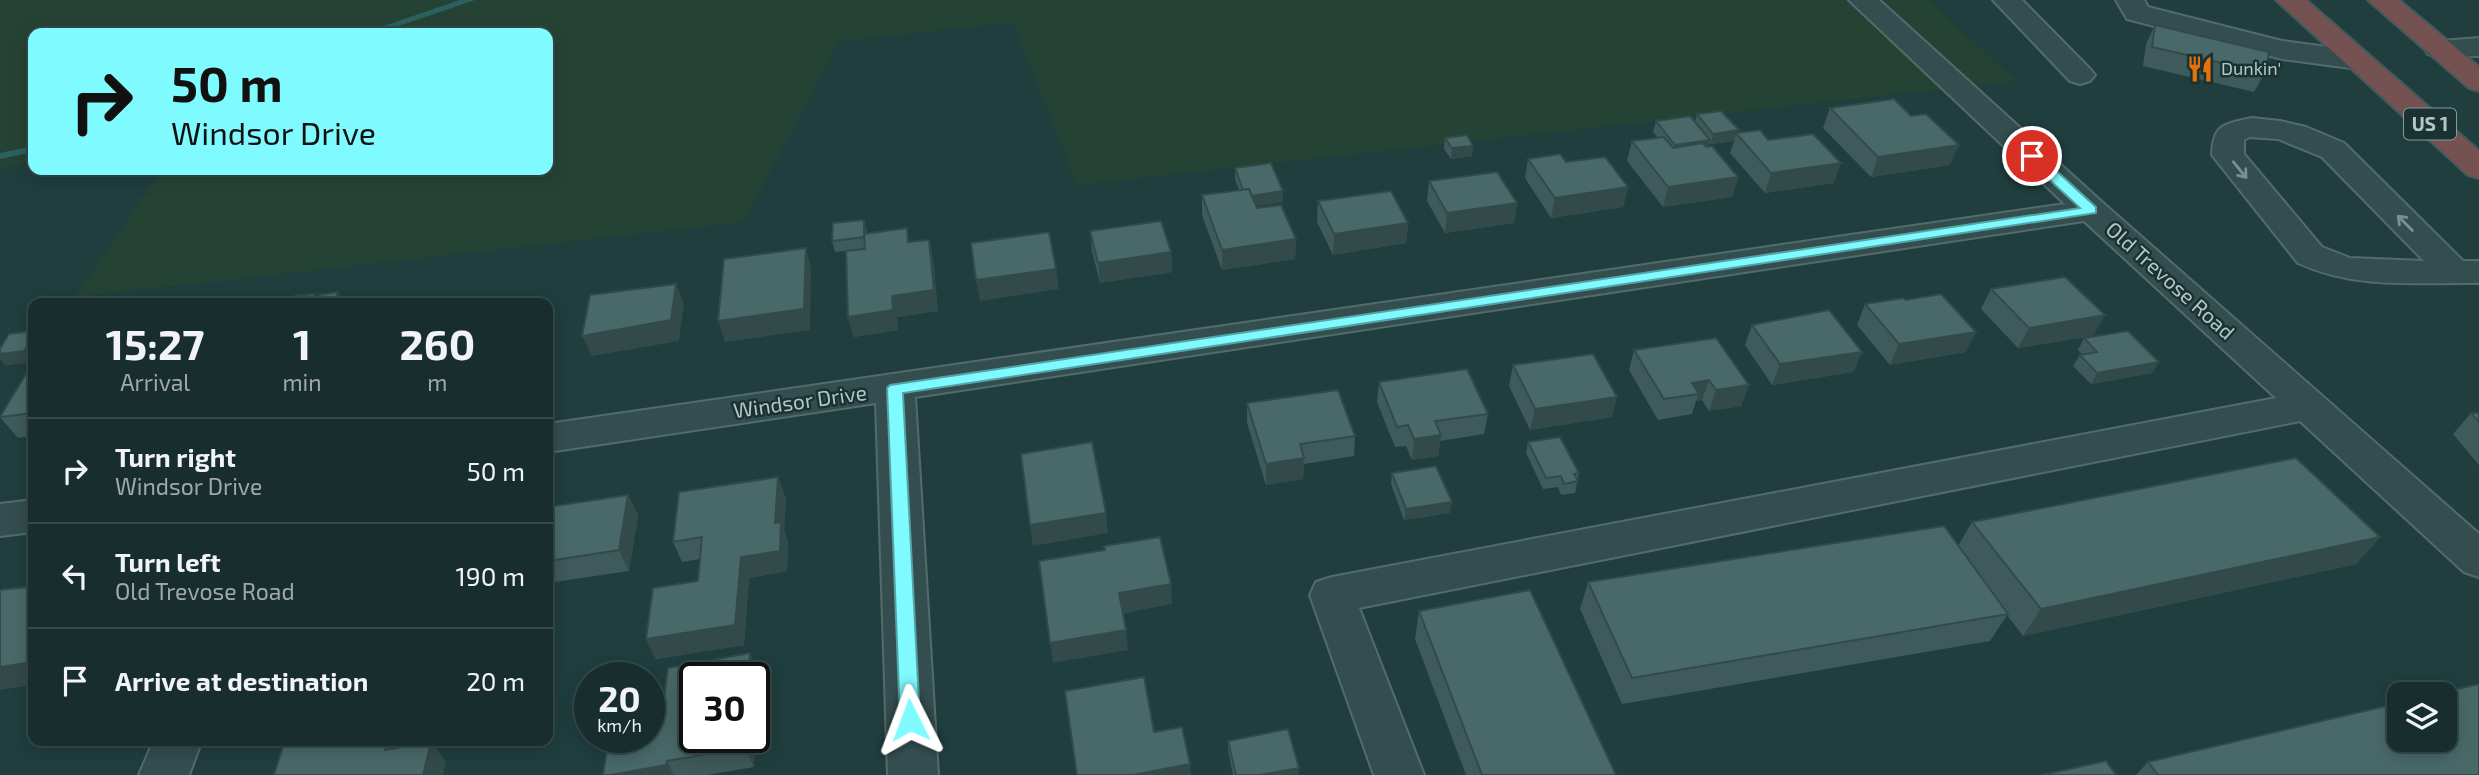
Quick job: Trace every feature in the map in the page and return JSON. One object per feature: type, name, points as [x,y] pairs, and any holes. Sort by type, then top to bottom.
[{"type":"highway","name":"US 1","points":[[2290,0],[2479,168]]},
{"type":"highway","points":[[2382,0],[2404,10],[2438,48],[2479,82]]},
{"type":"street","name":"Old Trevose Road","points":[[1863,0],[2479,560]]},
{"type":"street","points":[[2007,0],[2080,75]]},
{"type":"street","points":[[2130,0],[2137,13],[2282,50],[2357,60]]},
{"type":"street","points":[[2438,48],[2479,47]]},
{"type":"street","points":[[2239,128],[2276,129],[2309,138],[2333,150],[2466,272],[2355,272],[2328,266],[2310,255],[2228,155],[2228,136],[2239,128]]},
{"type":"street","name":"Windsor Drive","points":[[553,437],[2091,210]]},
{"type":"street","points":[[895,388],[913,775]]},
{"type":"street","points":[[1399,775],[1332,595],[2308,406]]},
{"type":"street","points":[[0,520],[28,517]]},
{"type":"street","points":[[164,775],[176,746]]},
{"type":"green space","points":[[0,0],[1928,0],[2016,81],[1077,185],[1013,22],[838,42],[744,222],[75,297],[158,175],[553,175],[553,28],[28,28],[28,161],[0,168]]},
{"type":"building","points":[[2155,25],[2269,52],[2265,73],[2152,47]]},
{"type":"building","points":[[1894,99],[1911,116],[1926,114],[1959,145],[1878,157],[1830,108]]},
{"type":"building","points":[[1721,111],[1739,130],[1713,134],[1697,114]]},
{"type":"building","points":[[1690,116],[1710,140],[1675,145],[1656,121]]},
{"type":"building","points":[[1760,130],[1768,140],[1813,134],[1841,163],[1771,173],[1736,133]]},
{"type":"building","points":[[1467,135],[1473,146],[1452,148],[1445,138]]},
{"type":"building","points":[[1664,137],[1673,148],[1703,143],[1706,147],[1712,146],[1738,177],[1668,187],[1632,141]]},
{"type":"building","points":[[1560,154],[1566,162],[1605,157],[1628,187],[1555,198],[1528,159]]},
{"type":"building","points":[[1271,163],[1283,191],[1252,196],[1249,189],[1243,190],[1235,168]]},
{"type":"building","points":[[1497,172],[1517,203],[1447,213],[1429,181]]},
{"type":"building","points":[[1249,189],[1257,208],[1281,205],[1296,239],[1222,250],[1202,195]]},
{"type":"building","points":[[1391,191],[1408,223],[1334,234],[1318,201]]},
{"type":"building","points":[[864,220],[864,237],[832,241],[833,223]]},
{"type":"building","points":[[1161,221],[1171,252],[1098,263],[1090,231]]},
{"type":"building","points":[[907,228],[908,242],[929,240],[934,290],[892,296],[893,310],[848,317],[846,251],[865,249],[864,234]]},
{"type":"building","points":[[1049,232],[1056,269],[976,280],[971,243]]},
{"type":"building","points":[[806,248],[804,309],[718,321],[724,259]]},
{"type":"building","points":[[2065,277],[2105,315],[2029,328],[1991,289]]},
{"type":"building","points":[[676,284],[671,320],[582,336],[590,295]]},
{"type":"building","points":[[338,292],[336,298],[318,298],[319,295]]},
{"type":"building","points":[[315,294],[314,298],[294,298]]},
{"type":"building","points":[[1941,294],[1976,332],[1899,344],[1865,304],[1903,298],[1906,300]]},
{"type":"building","points":[[1829,310],[1862,352],[1780,364],[1752,325]]},
{"type":"building","points":[[2128,331],[2159,362],[2097,373],[2080,355],[2097,352],[2084,338]]},
{"type":"building","points":[[28,332],[28,344],[24,351],[0,354],[9,334]]},
{"type":"building","points":[[1716,338],[1749,385],[1716,390],[1709,380],[1692,383],[1699,394],[1664,399],[1634,350]]},
{"type":"building","points":[[1593,354],[1617,397],[1535,409],[1513,365]]},
{"type":"building","points":[[1467,369],[1488,414],[1435,421],[1441,435],[1414,439],[1408,425],[1397,427],[1379,382]]},
{"type":"building","points":[[28,370],[28,414],[0,417]]},
{"type":"building","points":[[1338,390],[1355,436],[1300,444],[1304,458],[1266,464],[1247,403]]},
{"type":"building","points":[[2471,413],[2479,413],[2479,422]]},
{"type":"building","points":[[1560,437],[1579,473],[1574,474],[1578,481],[1564,484],[1561,476],[1546,478],[1528,442]]},
{"type":"building","points":[[1092,442],[1106,513],[1030,525],[1021,454]]},
{"type":"building","points":[[2296,458],[2380,537],[2041,609],[1972,522]]},
{"type":"building","points":[[1436,466],[1452,502],[1406,509],[1392,473]]},
{"type":"building","points":[[778,477],[775,523],[781,522],[780,551],[741,557],[735,625],[646,639],[653,588],[698,581],[702,537],[673,542],[679,492]]},
{"type":"building","points":[[628,495],[619,550],[553,560],[553,506]]},
{"type":"building","points":[[1944,526],[2008,614],[1632,678],[1588,582]]},
{"type":"building","points":[[1160,537],[1171,584],[1119,593],[1126,630],[1050,643],[1039,561]]},
{"type":"building","points":[[28,585],[28,663],[0,667],[0,590]]},
{"type":"building","points":[[1530,590],[1616,775],[1482,775],[1419,611]]},
{"type":"building","points":[[750,653],[750,662],[701,662]]},
{"type":"building","points":[[679,666],[679,753],[715,753],[667,761],[666,765],[603,775],[606,753],[665,753],[665,690],[668,668]]},
{"type":"building","points":[[1144,677],[1154,732],[1182,727],[1190,764],[1133,775],[1077,775],[1065,691]]},
{"type":"building","points":[[2479,684],[2479,775],[2158,775],[2148,762],[2387,706],[2387,752],[2457,752],[2457,689]]},
{"type":"building","points":[[1288,729],[1299,768],[1260,775],[1236,775],[1228,741]]},
{"type":"building","points":[[283,746],[386,746],[385,750],[430,746],[423,775],[274,775]]},
{"type":"building","points":[[2106,761],[2116,775],[2042,775]]},
{"type":"waterway","points":[[383,28],[470,0]]},
{"type":"waterway","points":[[0,156],[28,150]]},
{"type":"place","name":"Dunkin'","points":[[2200,69]]},
{"type":"route","points":[[910,720],[895,388],[2091,210],[2032,156]]}]
